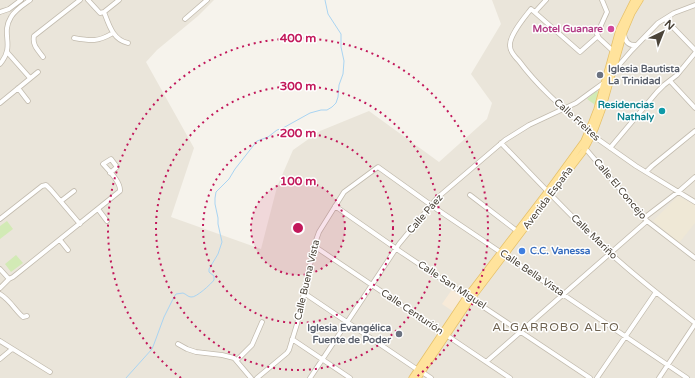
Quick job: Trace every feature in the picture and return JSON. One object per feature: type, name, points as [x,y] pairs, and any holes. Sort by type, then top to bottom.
[{"type":"main road","name":"Avenida España","points":[[412,378],[420,371],[470,297],[503,253],[585,148],[621,24],[634,0]]},
{"type":"main road","name":"Avenida España","points":[[503,253],[517,231],[549,193],[590,133],[602,110],[624,32],[640,0]]},
{"type":"main road","name":"Avenida España","points":[[418,378],[420,371]]},
{"type":"street","points":[[0,12],[9,9],[21,0]]},
{"type":"street","points":[[0,64],[7,52],[8,46],[6,31],[8,22],[12,15],[30,0]]},
{"type":"street","points":[[43,57],[34,45],[34,36],[80,0]]},
{"type":"street","points":[[88,0],[100,13],[104,12],[119,0]]},
{"type":"street","points":[[185,19],[207,0]]},
{"type":"street","points":[[546,0],[535,12],[580,52],[598,36]]},
{"type":"street","points":[[602,0],[607,12],[597,33],[613,52]]},
{"type":"street","points":[[612,75],[618,65],[658,23],[665,18],[695,5]]},
{"type":"street","name":"Calle Freites","points":[[535,12],[531,9],[516,30],[510,44],[510,49],[529,74],[563,109],[590,133],[646,172],[695,202]]},
{"type":"street","points":[[104,12],[108,24],[116,38],[128,43]]},
{"type":"street","points":[[610,148],[657,92],[680,72],[695,51],[665,18]]},
{"type":"street","points":[[624,32],[627,43],[637,45]]},
{"type":"street","points":[[74,38],[93,41],[113,33]]},
{"type":"street","points":[[7,52],[30,78]]},
{"type":"street","points":[[0,103],[38,72]]},
{"type":"street","name":"Calle Páez","points":[[310,378],[397,248],[437,198],[510,136],[582,99],[605,81]]},
{"type":"street","points":[[670,81],[695,108]]},
{"type":"street","points":[[18,88],[28,101]]},
{"type":"street","points":[[646,172],[695,131]]},
{"type":"street","name":"Calle Mariño","points":[[501,143],[610,253],[695,323]]},
{"type":"street","name":"Calle El Concejo","points":[[585,148],[645,219],[695,258]]},
{"type":"street","name":"Calle Bella Vista","points":[[378,167],[431,205],[687,378]]},
{"type":"street","name":"Calle Buena Vista","points":[[257,378],[288,351],[304,293],[314,246],[319,232],[346,190],[378,167]]},
{"type":"street","points":[[0,288],[9,279],[120,191],[118,183],[110,173]]},
{"type":"street","points":[[486,362],[610,253],[645,219],[695,177]]},
{"type":"street","points":[[0,219],[42,186],[46,185],[80,224]]},
{"type":"street","points":[[61,201],[74,191]]},
{"type":"street","points":[[470,195],[517,231]]},
{"type":"street","name":"Calle San Miguel","points":[[335,206],[590,378]]},
{"type":"street","points":[[98,209],[107,221]]},
{"type":"street","points":[[60,240],[68,250]]},
{"type":"street","name":"Calle Centurión","points":[[314,246],[510,378]]},
{"type":"street","points":[[0,268],[9,279]]},
{"type":"street","points":[[597,378],[656,292]]},
{"type":"street","points":[[304,293],[431,378]]},
{"type":"street","points":[[0,294],[12,304],[18,313],[23,317],[27,316]]},
{"type":"street","points":[[237,360],[252,345],[262,322]]},
{"type":"street","points":[[659,378],[695,323]]},
{"type":"street","points":[[292,339],[350,378]]},
{"type":"street","points":[[0,341],[50,372]]},
{"type":"street","points":[[178,344],[191,350],[232,357],[237,360],[252,378]]},
{"type":"street","points":[[0,359],[12,349]]},
{"type":"shaded area","points":[[0,0],[214,0],[198,16],[157,50],[146,62],[194,148],[171,217],[261,249],[277,187],[293,150],[320,131],[369,111],[439,162],[487,119],[492,103],[471,74],[501,24],[492,0],[695,0],[695,378],[0,378]]},
{"type":"shaded area","points":[[678,196],[695,205],[695,223],[679,243],[653,221]]},
{"type":"shaded area","points":[[453,288],[465,297],[454,312],[442,304]]},
{"type":"green space","points":[[596,91],[599,92],[595,105],[587,99]]},
{"type":"green space","points":[[7,221],[13,229],[0,239],[0,226]]},
{"type":"green space","points":[[16,255],[23,263],[11,272],[5,264]]},
{"type":"waterway","points":[[126,378],[152,349],[164,317],[176,294],[183,293],[189,297],[193,297],[214,280],[214,276],[209,272],[209,269],[218,254],[222,242],[215,204],[216,192],[229,179],[257,141],[268,137],[277,130],[310,113],[327,110],[336,103],[339,85],[343,74],[344,61],[341,47],[341,34],[328,14],[325,0]]},
{"type":"place","name":"Motel Guanare","points":[[611,29]]},
{"type":"place","name":"Iglesia Bautista La Trinidad","points":[[600,75]]},
{"type":"place","name":"Residencias Nathaly","points":[[662,111]]},
{"type":"place","name":"C.C. Vanessa","points":[[522,251]]},
{"type":"place","name":"Iglesia Evangélica Fuente de Poder","points":[[399,334]]},
{"type":"district","name":"ALGARROBO ALTO","points":[[556,327]]}]
